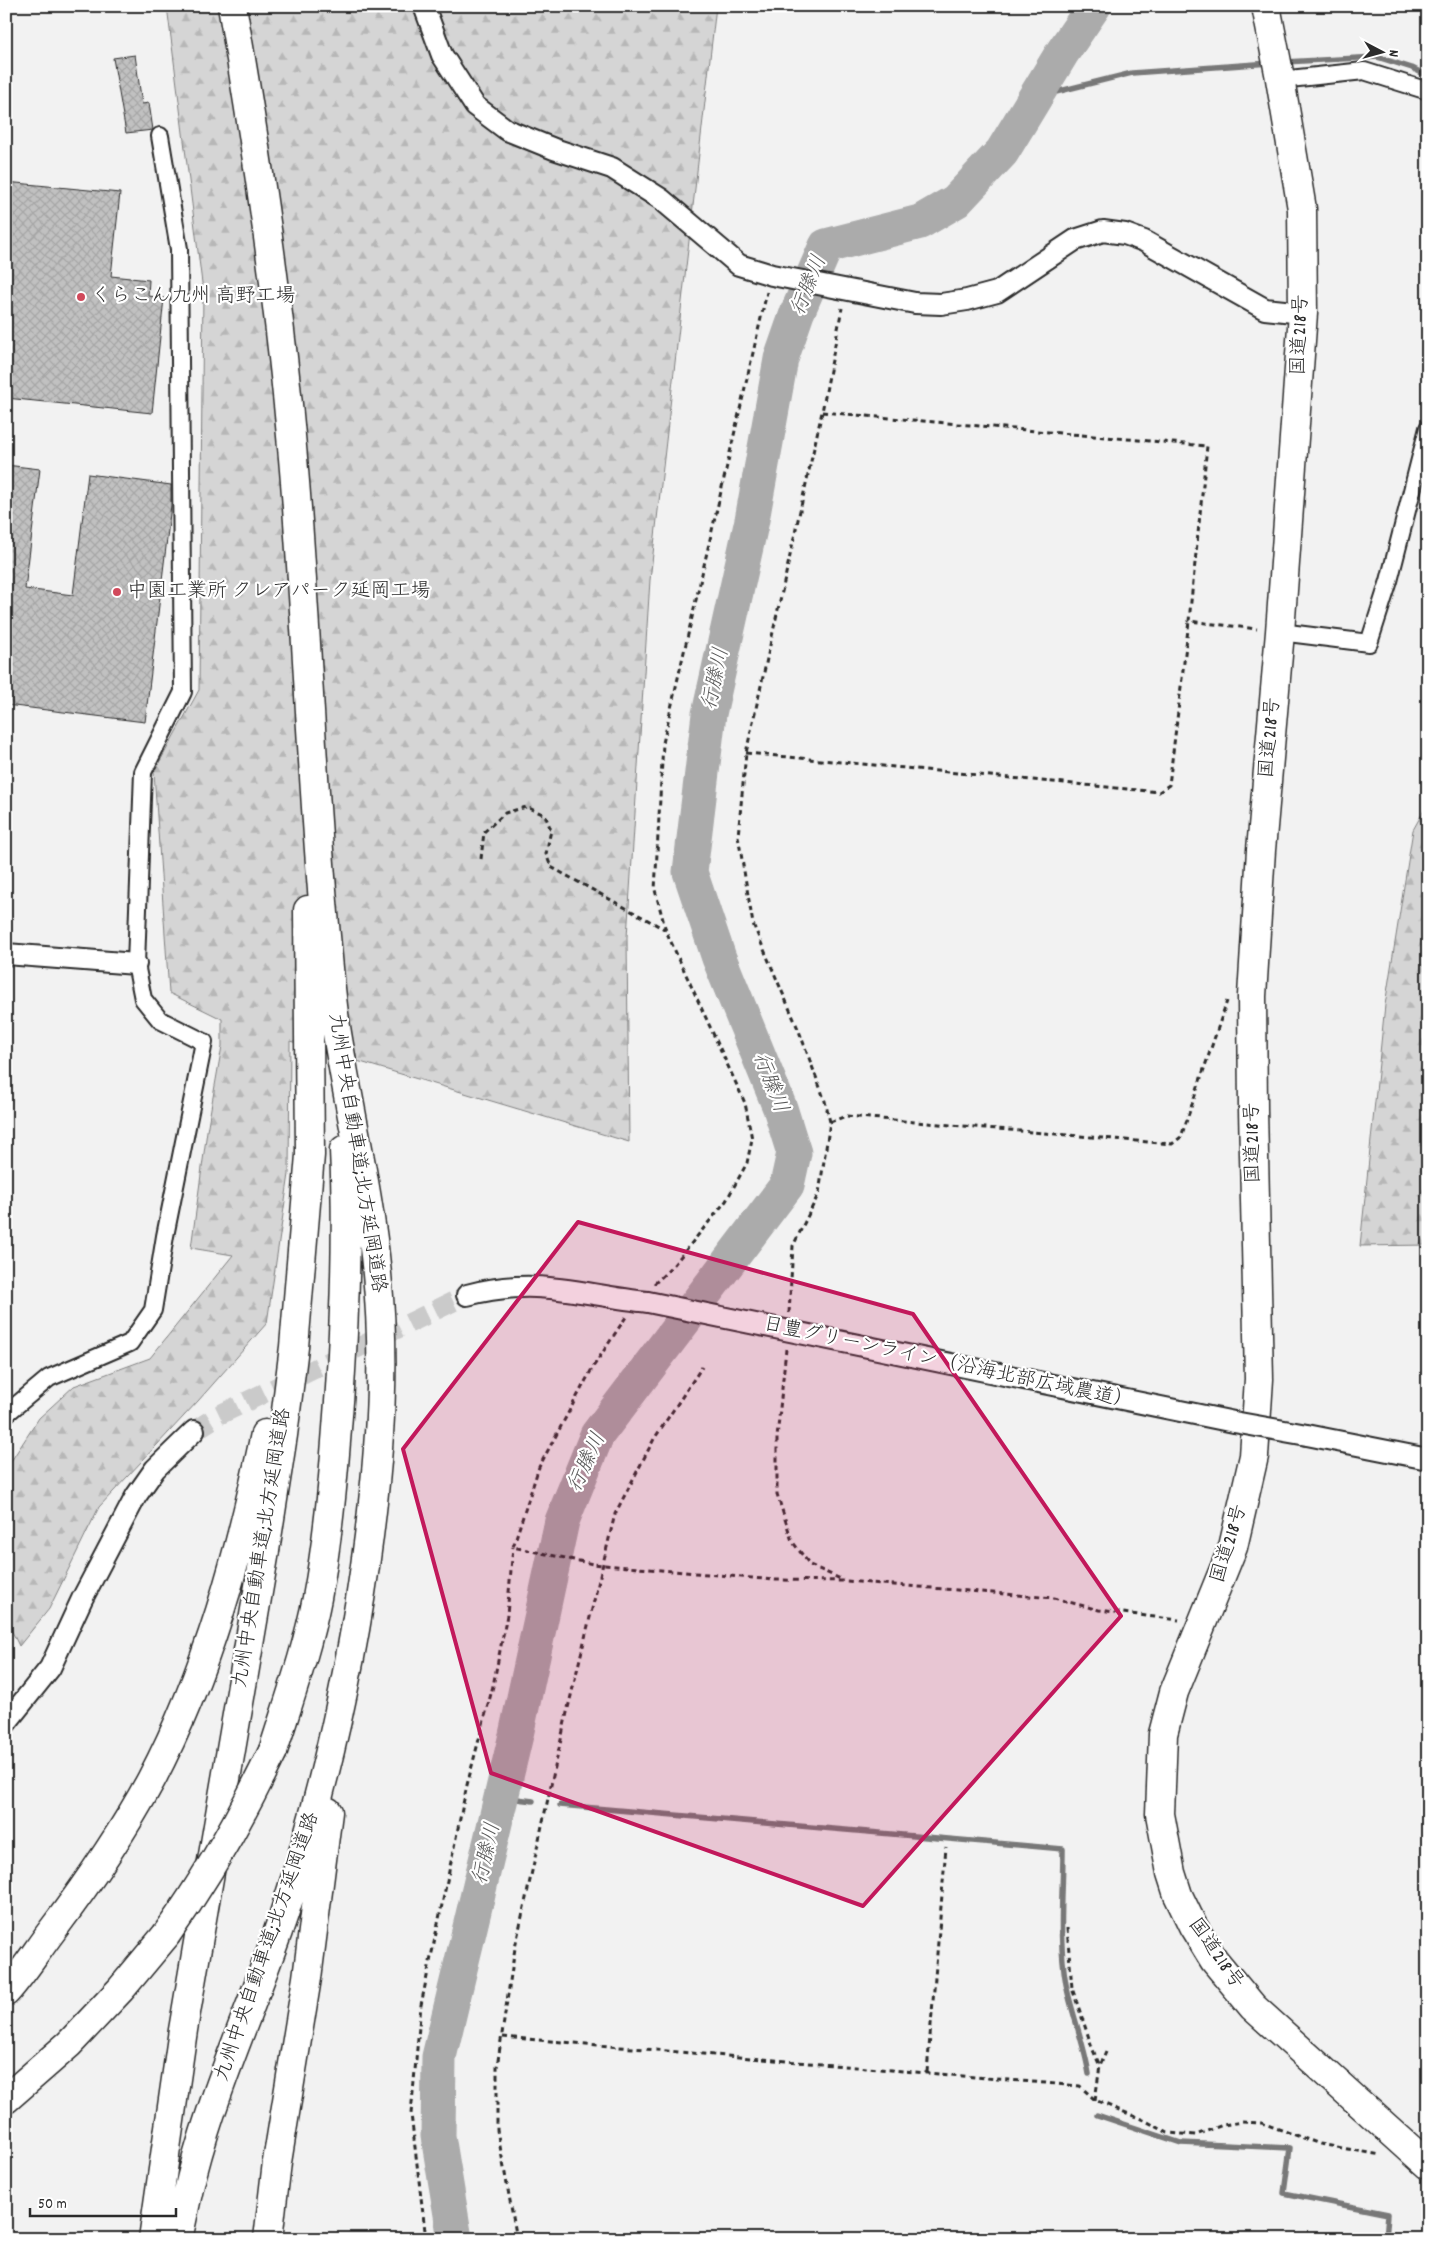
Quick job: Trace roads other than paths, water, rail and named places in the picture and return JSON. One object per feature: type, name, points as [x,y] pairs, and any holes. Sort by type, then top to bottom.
[{"type":"highway","name":"九州中央自動車道;北方延岡道路","points":[[178,2239],[193,2171],[283,1916],[318,1796],[354,1642],[369,1533],[380,1415],[381,1321],[373,1235],[335,1022],[317,836],[302,573],[281,342],[264,204],[232,6]]},
{"type":"highway","name":"国道218号","points":[[1266,6],[1280,76],[1302,209],[1303,313],[1280,632],[1261,850],[1252,996],[1259,1379],[1254,1456],[1233,1547],[1174,1692],[1162,1734],[1160,1814],[1171,1873],[1178,1895],[1193,1926],[1214,1960],[1253,2007],[1428,2165]]},
{"type":"highway","name":"九州中央自動車道;北方延岡道路","points":[[153,2239],[198,1931],[264,1557],[282,1435],[306,1217],[311,1106],[308,1040],[308,701]]},
{"type":"highway","points":[[6,2099],[68,2044],[121,1989],[166,1934],[197,1892],[224,1847],[273,1750],[306,1646],[325,1549],[337,1424],[345,1286],[346,1216],[340,1082],[335,1022]]},
{"type":"highway","points":[[6,1992],[101,1864],[151,1780],[197,1678],[234,1568],[263,1443],[282,1336],[294,1245],[308,1040]]},
{"type":"highway","points":[[268,2239],[277,2162],[306,1988],[334,1762],[354,1642]]},
{"type":"highway","points":[[6,1986],[41,1946]]},
{"type":"street","points":[[424,6],[442,55],[475,106],[507,130],[554,149],[612,168],[661,198],[739,265],[777,277],[915,303],[941,304],[967,300],[996,292],[1075,240],[1103,232],[1125,234],[1144,241],[1265,308],[1303,313]]},
{"type":"street","points":[[1280,76],[1364,71],[1428,91]]},
{"type":"street","points":[[6,1414],[49,1378],[130,1343],[153,1310],[165,1236],[204,1042],[160,1020],[143,999],[136,964],[143,772],[183,692],[179,249],[160,136]]},
{"type":"street","points":[[1280,632],[1369,643],[1389,581],[1428,428]]},
{"type":"street","points":[[6,954],[136,964]]},
{"type":"street","name":"日豊グリーンライン（沿海北部広域農道）","points":[[467,1294],[494,1288],[553,1286],[643,1301],[1234,1422],[1428,1459]]},
{"type":"street","points":[[6,1723],[50,1668],[82,1599],[136,1496],[155,1469],[194,1431]]},
{"type":"waterway","name":"行縢川","points":[[455,2239],[438,2136],[439,2057],[516,1735],[562,1521],[597,1435],[787,1185],[794,1153],[780,1108],[719,958],[690,872],[709,714],[752,520],[781,359],[797,313],[826,246],[920,222],[956,201],[1002,152],[1062,53],[1094,6]]},
{"type":"waterway","points":[[1284,62],[1377,57],[1412,68],[1428,76]]},
{"type":"waterway","points":[[1036,97],[1132,73],[1270,63]]},
{"type":"waterway","points":[[501,1797],[533,1801]]},
{"type":"waterway","points":[[560,1805],[1063,1849],[1062,1951],[1066,1984],[1089,2074]]},
{"type":"waterway","points":[[1097,2115],[1181,2143],[1290,2148],[1284,2193],[1388,2214],[1386,2239]]},
{"type":"tunnel","points":[[194,1431],[219,1415],[467,1295]]},
{"type":"place","name":"くらこん九州 高野工場","points":[[81,297]]},
{"type":"place","name":"中園工業所 クレアパーク延岡工場","points":[[117,592]]}]
